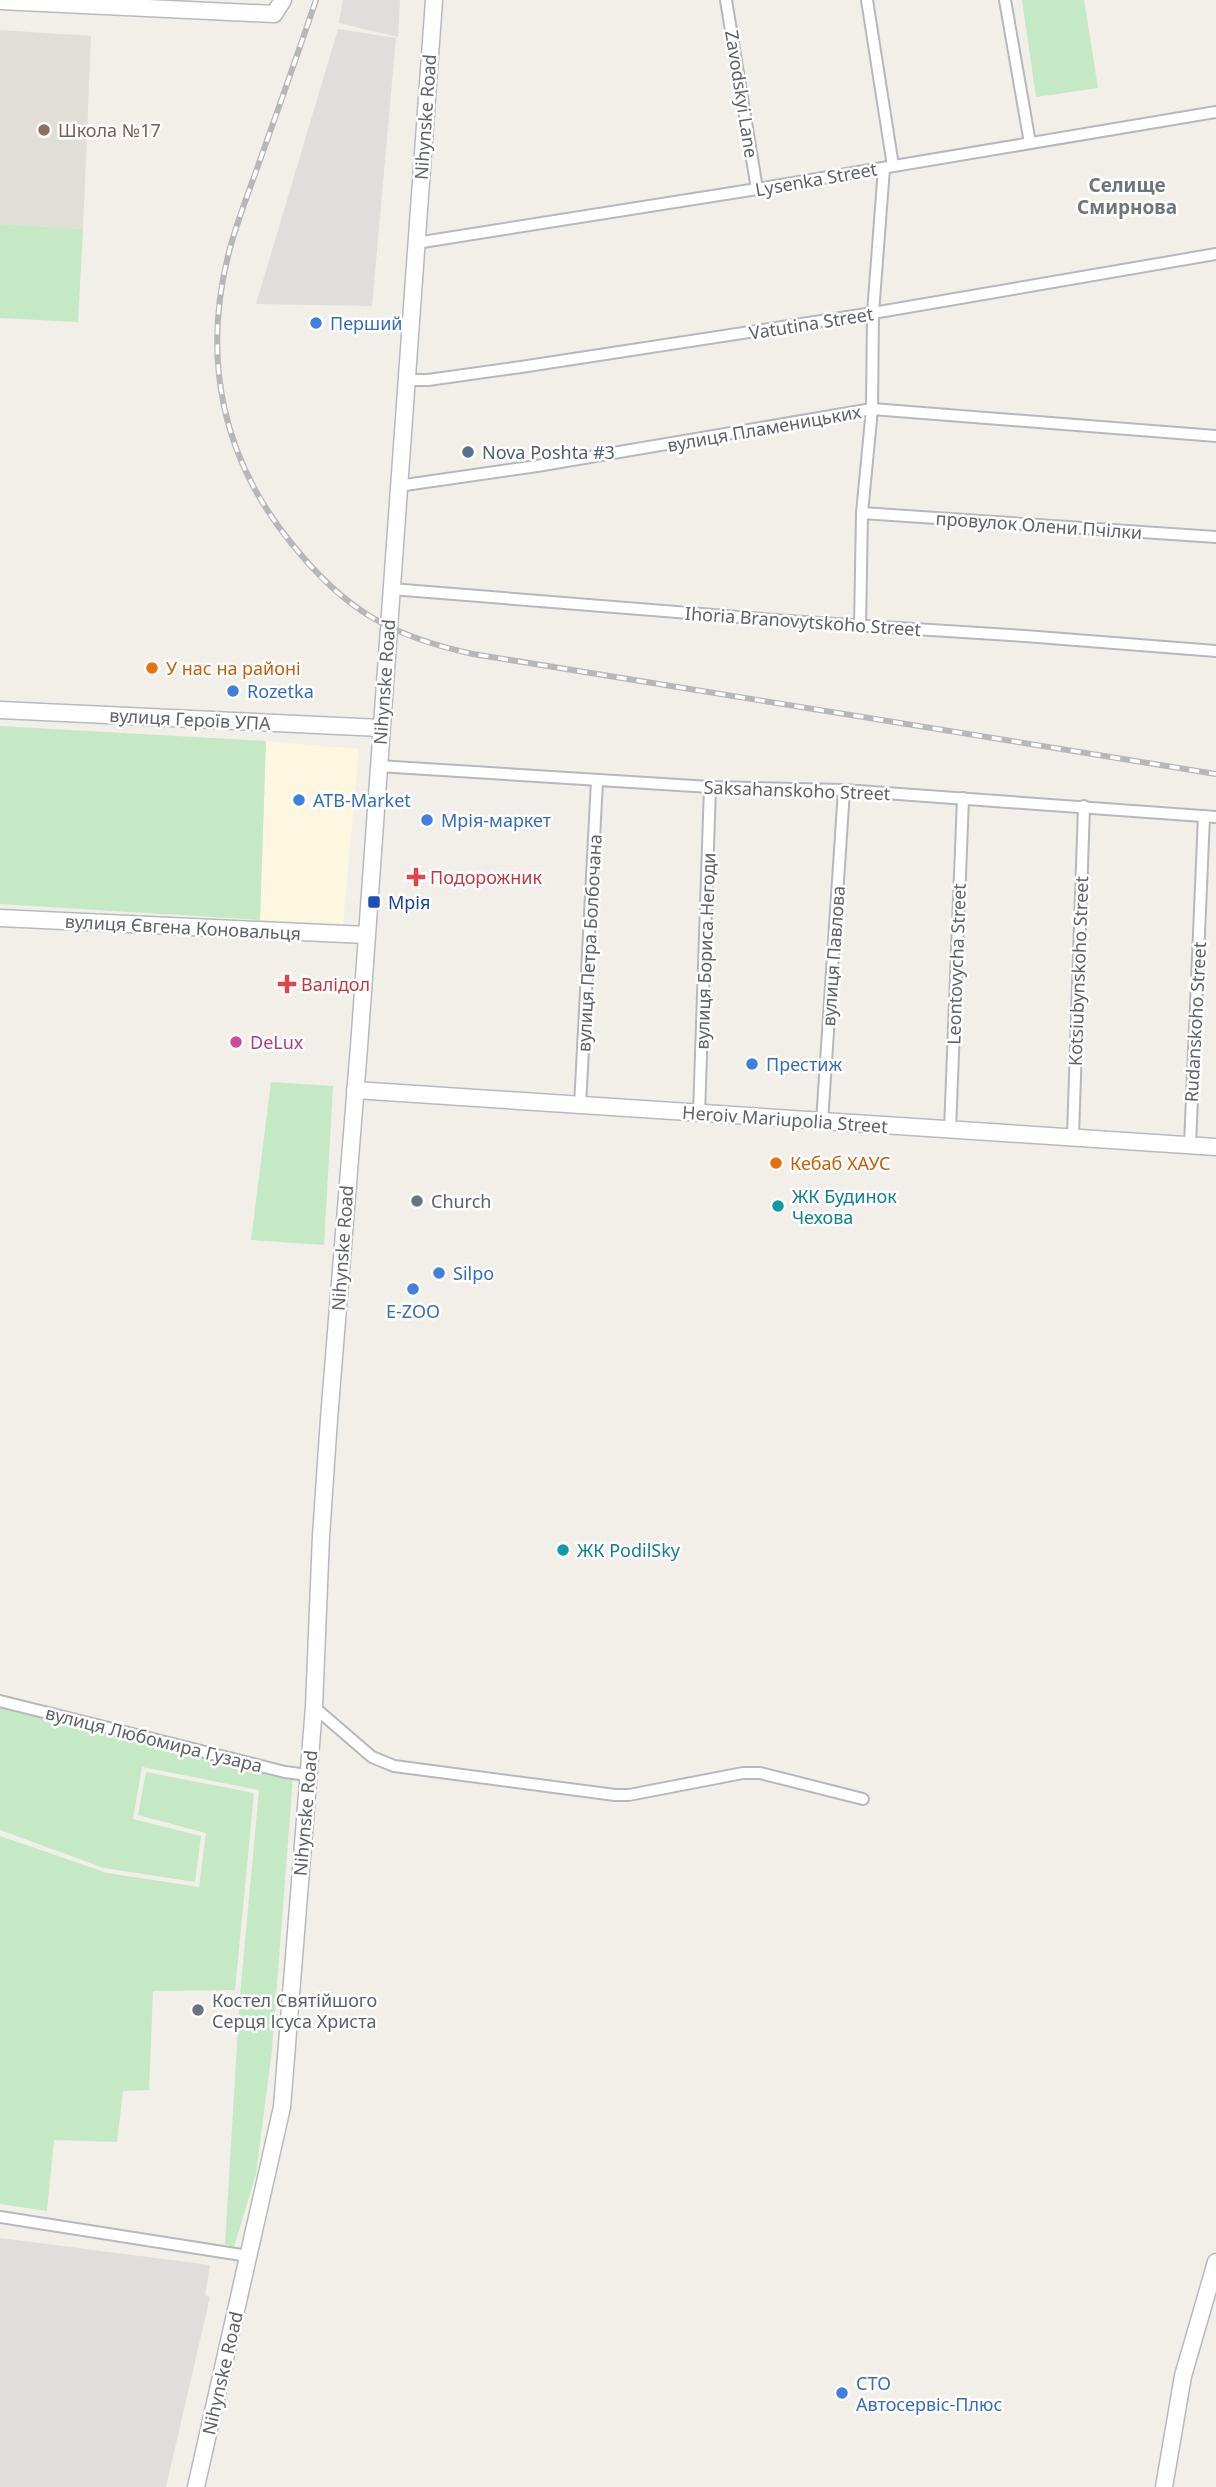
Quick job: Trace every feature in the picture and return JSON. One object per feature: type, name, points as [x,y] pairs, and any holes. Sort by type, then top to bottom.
[{"type":"main road","points":[[0,1],[274,14],[283,0]]},
{"type":"main road","name":"Nihynske Road","points":[[196,2487],[282,2107],[314,1707],[322,1524],[434,0]]},
{"type":"main road","name":"вулиця Героїв УПА","points":[[0,710],[381,728]]},
{"type":"main road","name":"вулиця Євгена Коновальця","points":[[0,918],[366,935]]},
{"type":"main road","name":"Heroiv Mariupolia Street","points":[[355,1090],[1216,1147]]},
{"type":"main road","points":[[1164,2487],[1183,2376],[1216,2262]]},
{"type":"street","name":"Zavodskyi Lane","points":[[726,0],[757,189]]},
{"type":"street","points":[[860,626],[862,513],[872,410],[873,313],[888,167],[867,0]]},
{"type":"street","points":[[1005,0],[1030,144]]},
{"type":"street","name":"Lysenka Street","points":[[416,243],[1216,112]]},
{"type":"street","name":"Vatutina Street","points":[[405,380],[428,380],[521,368],[873,313],[1216,254]]},
{"type":"street","name":"вулиця Пламеницьких","points":[[398,486],[537,466],[872,410],[1216,436]]},
{"type":"street","name":"провулок Олени Пчілки","points":[[862,513],[1216,537]]},
{"type":"street","name":"Ihoria Branovytskoho Street","points":[[391,589],[1216,651]]},
{"type":"street","name":"Saksahanskoho Street","points":[[378,766],[710,788],[844,790],[1210,817]]},
{"type":"street","name":"вулиця Петра Болбочана","points":[[580,1106],[597,781]]},
{"type":"street","name":"вулиця Бориса Негоди","points":[[699,1114],[710,788]]},
{"type":"street","name":"вулиця Павлова","points":[[822,1122],[844,790]]},
{"type":"street","name":"Leontovycha Street","points":[[950,1130],[963,798]]},
{"type":"street","name":"Kotsiubynskoho Street","points":[[1073,1136],[1084,806]]},
{"type":"street","name":"Rudanskoho Street","points":[[1190,1145],[1210,817]]},
{"type":"street","name":"вулиця Любомира Гузара","points":[[0,1700],[285,1772],[308,1775]]},
{"type":"street","points":[[314,1707],[372,1757],[394,1766],[615,1795],[629,1795],[743,1773],[760,1773],[863,1799]]},
{"type":"street","points":[[0,2217],[248,2256]]},
{"type":"shaded area","points":[[343,0],[400,0],[398,37],[339,23]]},
{"type":"shaded area","points":[[338,29],[396,38],[372,306],[256,304]]},
{"type":"shaded area","name":"Школа №17","points":[[0,30],[91,36],[83,229],[0,224]]},
{"type":"shaded area","points":[[266,741],[359,749],[343,924],[260,920]]},
{"type":"shaded area","points":[[0,2238],[210,2265],[205,2295],[210,2297],[166,2487],[0,2487]]},
{"type":"green space","points":[[1022,0],[1084,0],[1098,88],[1036,97]]},
{"type":"green space","points":[[0,224],[83,229],[78,322],[0,318]]},
{"type":"green space","points":[[0,726],[266,741],[260,920],[0,904]]},
{"type":"green space","points":[[271,1082],[333,1086],[324,1245],[251,1240]]},
{"type":"green space","points":[[0,1706],[293,1777],[272,2050],[256,2174],[234,2247],[225,2244],[240,1995],[259,1790],[142,1767],[133,1819],[201,1836],[195,1882],[104,1868],[0,1830]]},
{"type":"green space","points":[[146,1772],[254,1793],[235,1990],[153,1991],[149,2090],[123,2091],[117,2142],[54,2140],[47,2211],[0,2204],[0,1836],[107,1873],[199,1887],[206,1833],[138,1815]]},
{"type":"railway","points":[[316,0],[231,244],[220,295],[217,333],[224,408],[249,478],[268,512],[292,544],[331,586],[371,617],[393,629],[473,654],[1216,774]]},
{"type":"place","name":"Школа №17","points":[[44,130]]},
{"type":"place","name":"Перший","points":[[316,323]]},
{"type":"place","name":"Nova Poshta #3","points":[[468,452]]},
{"type":"place","name":"У нас на районі","points":[[152,668]]},
{"type":"place","name":"Rozetka","points":[[233,691]]},
{"type":"place","name":"ATB-Market","points":[[299,800]]},
{"type":"place","name":"Мрія-маркет","points":[[427,820]]},
{"type":"place","name":"Подорожник","points":[[416,877]]},
{"type":"place","name":"Мрія","points":[[374,902]]},
{"type":"place","name":"Валідол","points":[[287,984]]},
{"type":"place","name":"DeLux","points":[[236,1042]]},
{"type":"place","name":"Престиж","points":[[752,1064]]},
{"type":"place","name":"Кебаб ХАУС","points":[[776,1163]]},
{"type":"place","name":"Church","points":[[417,1201]]},
{"type":"place","name":"ЖК Будинок Чехова","points":[[778,1206]]},
{"type":"place","name":"Silpo","points":[[439,1273]]},
{"type":"place","name":"E-ZOO","points":[[413,1289]]},
{"type":"place","name":"ЖК PodilSky","points":[[563,1550]]},
{"type":"place","name":"Костел Святійшого Серця Ісуса Христа","points":[[198,2010]]},
{"type":"place","name":"СТО Автосервіс-Плюс","points":[[842,2393]]},
{"type":"district","name":"Селище Смирнова","points":[[1127,196]]}]
